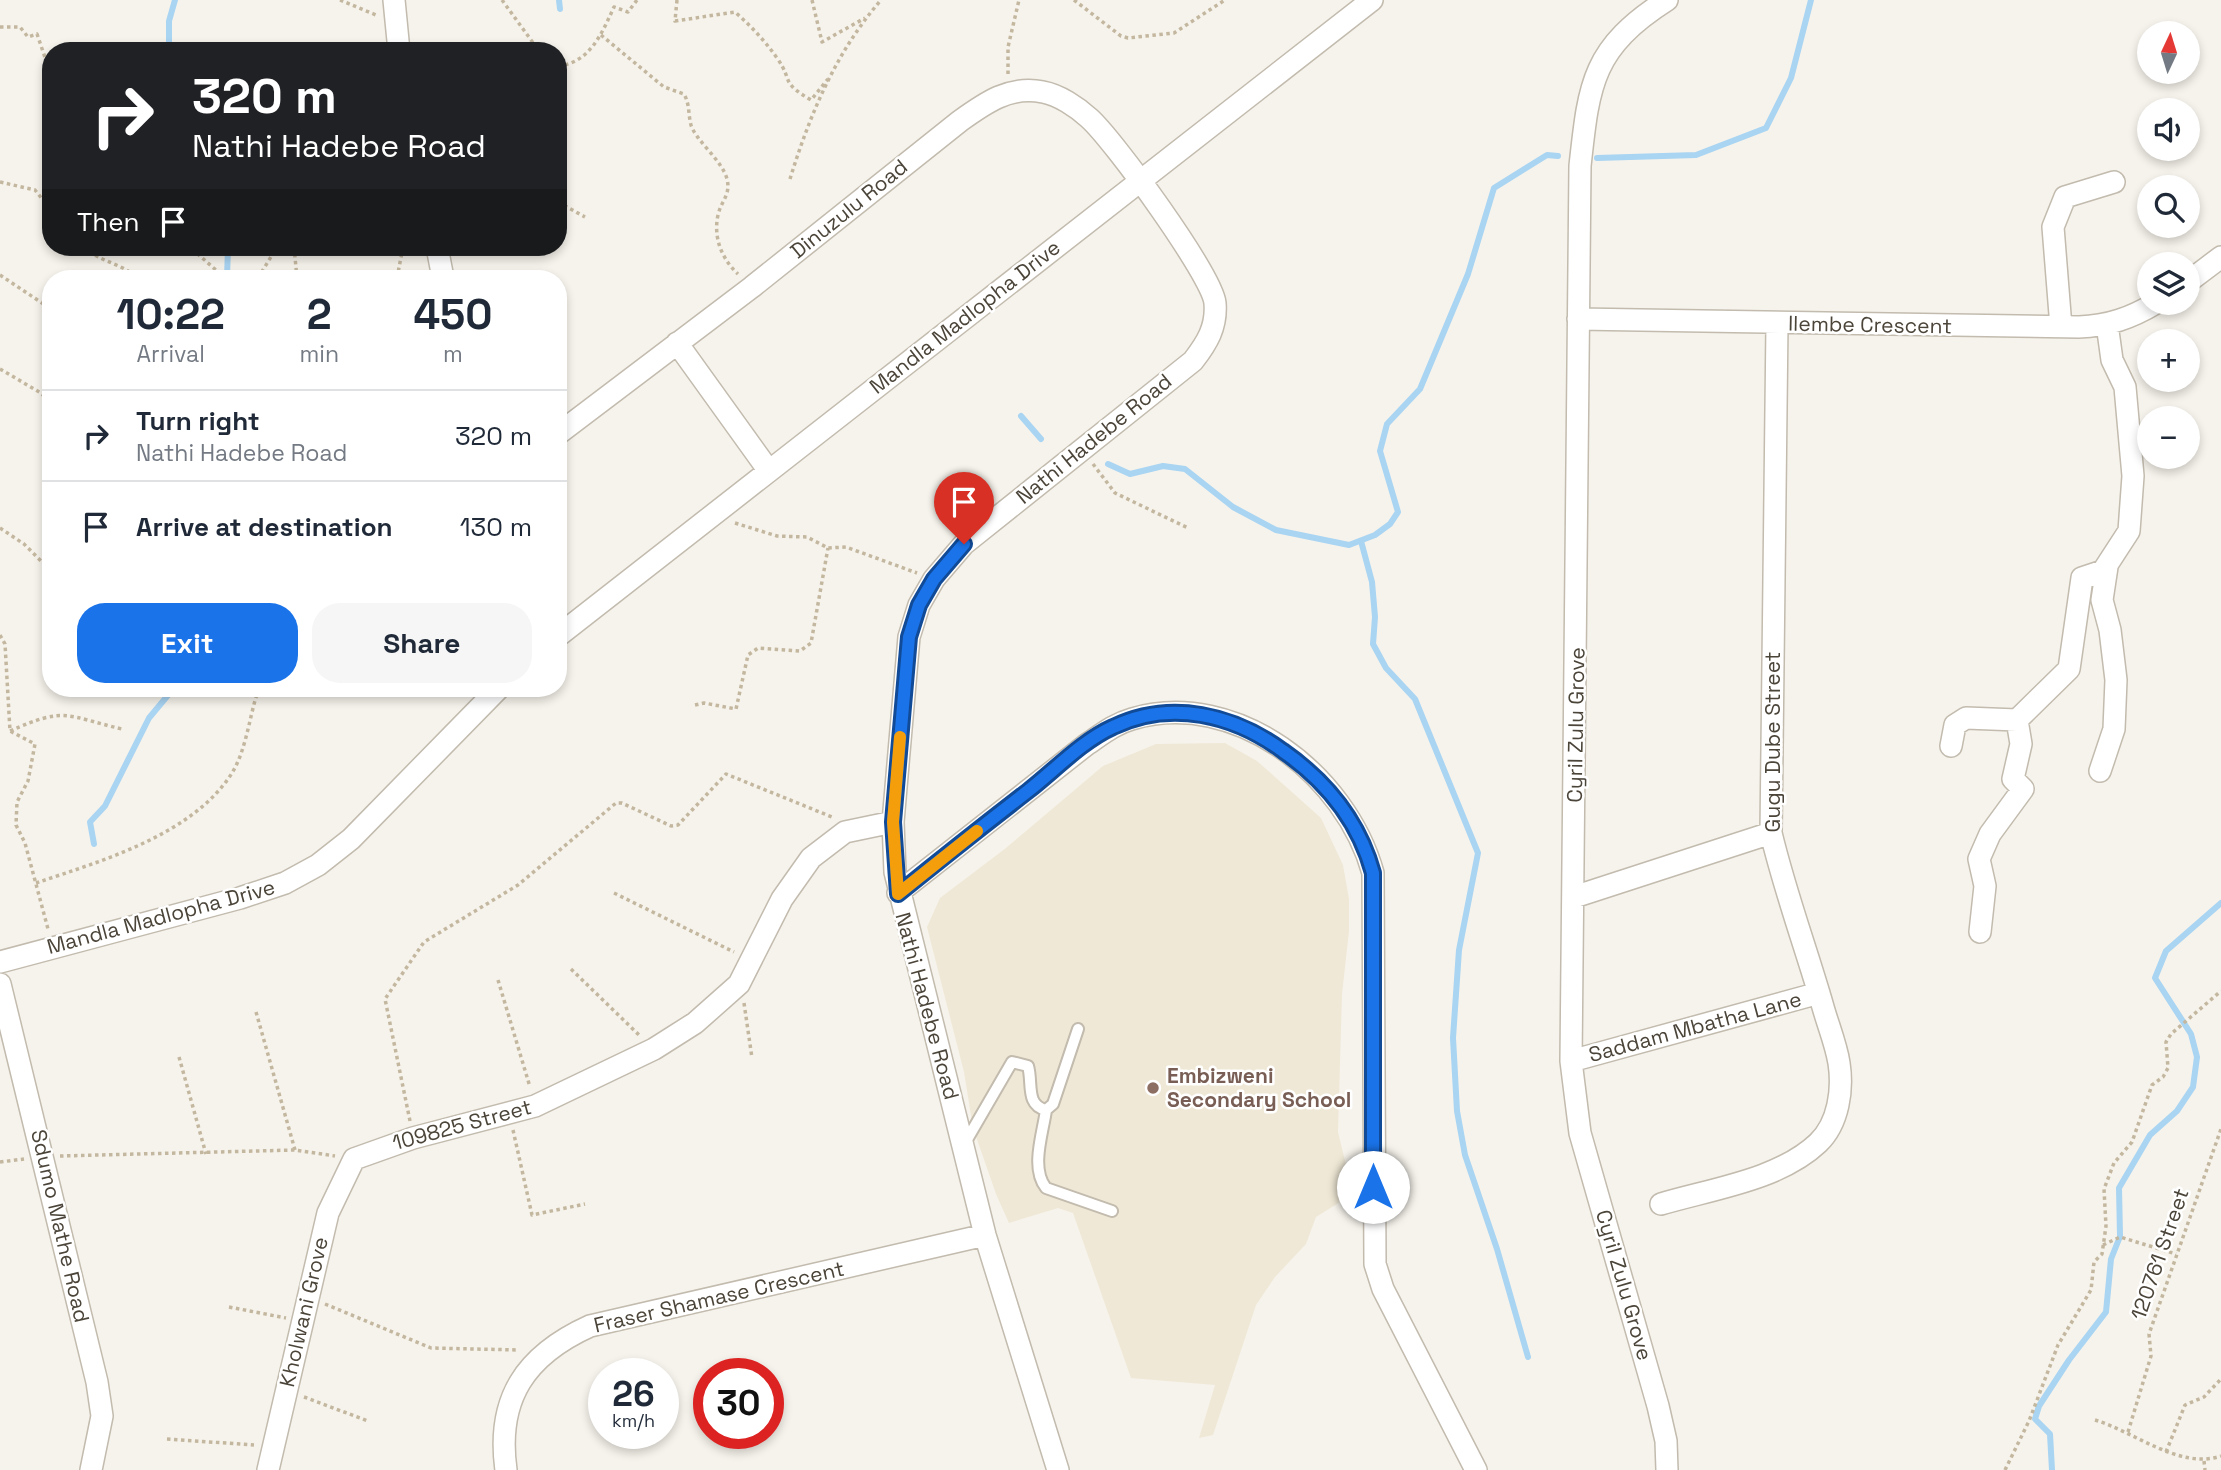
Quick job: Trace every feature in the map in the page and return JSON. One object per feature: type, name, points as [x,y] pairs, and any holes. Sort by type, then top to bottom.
[{"type":"street","name":"Mandla Madlopha Drive","points":[[567,629],[1373,0]]},
{"type":"street","name":"Cyril Zulu Grove","points":[[1667,0],[1620,36],[1601,61],[1589,90],[1580,166],[1571,1061],[1580,1133],[1658,1406],[1666,1441],[1667,1470]]},
{"type":"street","points":[[394,10],[398,42]]},
{"type":"street","name":"Dinuzulu Road","points":[[567,427],[752,287],[989,100],[1007,93],[1044,92],[1067,102],[1091,119],[1139,181]]},
{"type":"street","name":"Nathi Hadebe Road","points":[[1058,1470],[985,1235],[898,894],[893,822],[909,637],[919,605],[934,579],[964,544],[1193,361],[1212,331],[1215,301],[1210,286],[1161,208],[1139,181]]},
{"type":"street","points":[[2061,327],[2053,228],[2064,197],[2114,182]]},
{"type":"street","points":[[2200,273],[2221,257]]},
{"type":"street","name":"Ilembe Crescent","points":[[1578,319],[2061,327],[2107,324],[2137,314]]},
{"type":"street","name":"Gugu Dube Street","points":[[1661,1204],[1755,1176],[1791,1161],[1820,1141],[1832,1124],[1840,1086],[1839,1062],[1781,877],[1771,833],[1777,324]]},
{"type":"street","points":[[1951,746],[1955,724],[1966,718],[2017,720],[2069,668],[2082,578],[2103,571],[2129,531],[2133,476],[2125,387],[2112,360],[2107,324]]},
{"type":"street","points":[[677,343],[769,471]]},
{"type":"street","points":[[2100,771],[2114,729],[2116,692],[2110,630],[2102,600],[2107,566]]},
{"type":"street","name":"Mandla Madlopha Drive","points":[[0,962],[240,898],[285,883],[318,865],[351,839],[490,697]]},
{"type":"street","points":[[898,894],[1086,745],[1111,727],[1132,719],[1164,713],[1198,713],[1226,719],[1256,732],[1301,763],[1350,818],[1366,849],[1373,873],[1375,1264],[1383,1289],[1476,1470]]},
{"type":"street","points":[[1980,932],[1985,886],[1979,859],[1990,834],[2023,789],[2013,779],[2021,744],[2017,720]]},
{"type":"street","name":"109825 Street","points":[[354,1159],[413,1138],[510,1115],[535,1106],[653,1049],[719,1005],[739,984],[794,879],[811,858],[845,832],[893,822]]},
{"type":"street","points":[[1574,897],[1771,833]]},
{"type":"street","name":"Sdumo Mathe Road","points":[[0,984],[97,1382],[102,1416],[90,1470]]},
{"type":"street","name":"Saddam Mbatha Lane","points":[[1571,1061],[1819,993]]},
{"type":"street","name":"Kholwani Grove","points":[[268,1470],[328,1213],[354,1159]]},
{"type":"street","name":"Fraser Shamase Crescent","points":[[506,1470],[504,1429],[514,1395],[527,1368],[559,1339],[590,1326],[985,1235]]},
{"type":"lane","points":[[1078,1029],[1053,1104],[1046,1110],[1038,1170],[1040,1181],[1046,1188],[1112,1211]]},
{"type":"lane","points":[[964,1146],[1012,1062],[1028,1066],[1032,1102],[1037,1108],[1046,1110]]},
{"type":"path","points":[[340,0],[394,10]]},
{"type":"path","points":[[502,0],[532,42]]},
{"type":"path","points":[[567,65],[582,59],[601,35],[614,7],[628,12],[637,0]]},
{"type":"path","points":[[677,0],[675,21],[735,12],[751,26],[780,61],[789,87],[811,100],[828,79]]},
{"type":"path","points":[[812,0],[822,41],[868,16]]},
{"type":"path","points":[[790,179],[828,79],[856,29],[881,0]]},
{"type":"path","points":[[1007,93],[1008,47],[1019,0]]},
{"type":"path","points":[[1074,0],[1121,36],[1128,38],[1174,33],[1225,0]]},
{"type":"path","points":[[0,27],[20,27],[28,37],[37,34],[42,49]]},
{"type":"path","points":[[601,35],[664,86],[684,94],[689,103],[691,127],[727,175],[730,190],[718,214],[718,244],[728,264],[752,287]]},
{"type":"path","points":[[0,182],[35,190],[42,199]]},
{"type":"path","points":[[567,207],[585,217]]},
{"type":"path","points":[[97,256],[129,270]]},
{"type":"path","points":[[200,256],[217,270]]},
{"type":"path","points":[[0,275],[42,303]]},
{"type":"path","points":[[0,369],[42,394]]},
{"type":"path","points":[[1081,449],[1115,493],[1188,528]]},
{"type":"path","points":[[713,515],[762,533],[807,537],[828,548],[846,547],[934,579]]},
{"type":"path","points":[[0,528],[24,544],[42,562]]},
{"type":"path","points":[[695,705],[704,703],[736,709],[748,656],[758,648],[800,652],[811,643],[828,548]]},
{"type":"path","points":[[0,635],[5,644],[10,731]]},
{"type":"path","points":[[36,883],[143,846],[216,795],[233,771],[256,697]]},
{"type":"path","points":[[10,731],[44,716],[66,713],[122,729]]},
{"type":"path","points":[[10,731],[35,744],[28,782],[17,802],[16,825],[25,843],[53,947]]},
{"type":"path","points":[[413,1138],[385,999],[424,942],[517,885],[616,803],[622,803],[671,826],[678,825],[726,774],[831,817],[845,832]]},
{"type":"path","points":[[614,893],[752,961]]},
{"type":"path","points":[[571,969],[653,1049]]},
{"type":"path","points":[[498,980],[535,1106]]},
{"type":"path","points":[[739,984],[747,1013],[751,1058]]},
{"type":"path","points":[[2005,1470],[2029,1421],[2057,1345],[2091,1290],[2094,1262],[2102,1254],[2104,1189],[2115,1163],[2132,1142],[2152,1084],[2163,1077],[2168,1068],[2166,1042],[2171,1034],[2221,991]]},
{"type":"path","points":[[256,1012],[295,1150]]},
{"type":"path","points":[[179,1057],[206,1154]]},
{"type":"path","points":[[510,1115],[532,1215],[585,1204]]},
{"type":"path","name":"120761 Street","points":[[2128,1432],[2151,1356],[2149,1335],[2171,1279],[2176,1254],[2221,1129]]},
{"type":"path","points":[[0,1162],[44,1156],[295,1150],[354,1159]]},
{"type":"path","points":[[2103,1245],[2120,1237],[2176,1254]]},
{"type":"path","points":[[307,1297],[431,1348],[545,1351]]},
{"type":"path","points":[[229,1307],[302,1321]]},
{"type":"path","points":[[2166,1452],[2185,1405],[2204,1396],[2221,1379]]},
{"type":"path","points":[[285,1391],[368,1421]]},
{"type":"path","points":[[2095,1420],[2128,1432],[2185,1460],[2204,1461],[2221,1456]]},
{"type":"path","points":[[167,1439],[274,1447]]},
{"type":"path","points":[[2204,1461],[2205,1470]]},
{"type":"shaded area","name":"Embizweni Secondary School","points":[[1225,743],[1257,761],[1321,818],[1343,865],[1349,899],[1349,931],[1342,994],[1338,1132],[1346,1165],[1348,1197],[1316,1217],[1306,1244],[1275,1277],[1256,1305],[1213,1435],[1199,1438],[1215,1385],[1131,1378],[1073,1213],[1058,1208],[1009,1223],[973,1128],[964,1072],[927,927],[940,898],[1006,848],[1103,766],[1156,744]]},
{"type":"waterway","points":[[169,42],[169,21],[175,0]]},
{"type":"waterway","points":[[559,0],[560,9]]},
{"type":"waterway","points":[[1597,158],[1696,155],[1766,128],[1791,78],[1811,0]]},
{"type":"waterway","points":[[1108,464],[1130,474],[1163,466],[1185,469],[1233,507],[1276,530],[1349,545],[1375,535],[1390,524],[1398,512],[1380,451],[1387,424],[1420,389],[1468,274],[1494,188],[1547,155],[1558,156]]},
{"type":"waterway","points":[[227,270],[228,256]]},
{"type":"waterway","points":[[1021,416],[1041,439]]},
{"type":"waterway","points":[[1361,541],[1372,582],[1375,617],[1373,644],[1386,668],[1415,699],[1478,853],[1459,950],[1453,1038],[1457,1111],[1465,1155],[1497,1249],[1528,1357]]},
{"type":"waterway","points":[[94,844],[90,822],[105,806],[149,718],[166,697]]},
{"type":"waterway","points":[[2120,1236],[2119,1188],[2150,1135],[2177,1111],[2193,1087],[2197,1057],[2191,1034],[2155,978],[2166,951],[2221,903]]},
{"type":"waterway","points":[[2052,1470],[2050,1434],[2035,1419],[2039,1406],[2069,1360],[2106,1312],[2111,1259],[2119,1239]]},
{"type":"slow traffic","points":[[900,737],[893,822],[898,894],[977,831]]},
{"type":"place","name":"Embizweni Secondary School","points":[[1153,1088]]},
{"type":"route","points":[[964,544],[934,579],[919,605],[909,637],[893,822],[898,894],[1111,727],[1132,719],[1164,713],[1198,713],[1226,719],[1256,732],[1301,763],[1329,791],[1350,818],[1366,849],[1373,873],[1373,1187]]}]
